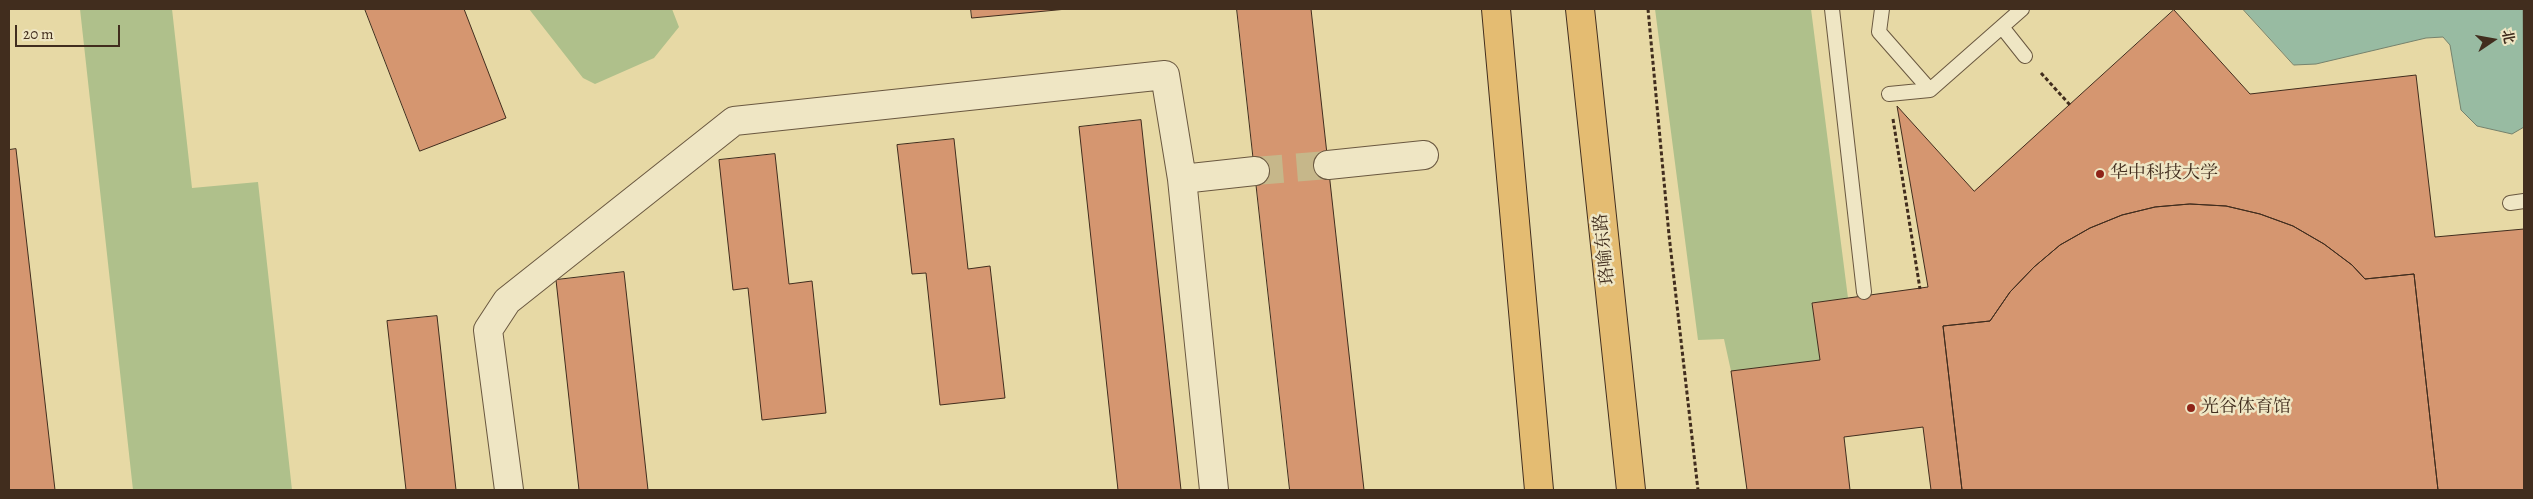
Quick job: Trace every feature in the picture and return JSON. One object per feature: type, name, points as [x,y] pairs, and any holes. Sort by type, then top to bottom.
[{"type":"highway","points":[[1496,9],[1539,490]]},
{"type":"highway","name":"珞喻东路","points":[[1580,9],[1631,490]]},
{"type":"street","points":[[508,490],[488,330],[507,301],[734,121],[1165,75],[1182,179],[1214,490]]},
{"type":"street","points":[[1328,165],[1424,155]]},
{"type":"street","points":[[1182,179],[1255,171]]},
{"type":"lane","points":[[1832,9],[1864,292]]},
{"type":"lane","points":[[1882,9],[1879,32],[1930,90]]},
{"type":"lane","points":[[1889,94],[1930,90],[2022,9]]},
{"type":"lane","points":[[2002,27],[2025,56]]},
{"type":"path","points":[[1648,9],[1669,235],[1698,490]]},
{"type":"path","points":[[2025,56],[2070,105]]},
{"type":"path","points":[[1889,94],[1920,288]]},
{"type":"shaded area","points":[[80,9],[172,9],[192,188],[258,182],[292,490],[133,490]]},
{"type":"shaded area","points":[[529,9],[672,9],[679,27],[654,58],[595,84],[583,78]]},
{"type":"shaded area","points":[[1655,9],[1811,9],[1848,298],[1812,303],[1820,360],[1731,371],[1724,339],[1698,340]]},
{"type":"shaded area","points":[[2243,9],[2523,9],[2524,127],[2512,134],[2477,126],[2461,110],[2450,45],[2443,37],[2426,38],[2316,64],[2294,65]]},
{"type":"building","points":[[365,9],[464,9],[506,118],[420,151]]},
{"type":"building","points":[[971,9],[1067,9],[972,18]]},
{"type":"building","points":[[1237,9],[1311,9],[1364,490],[1290,490]]},
{"type":"building","points":[[2174,10],[2250,94],[2416,75],[2435,237],[2524,229],[2524,490],[2438,490],[2414,274],[2365,279],[2352,265],[2324,244],[2293,226],[2260,214],[2226,206],[2190,204],[2155,207],[2122,215],[2090,228],[2060,245],[2034,267],[2010,292],[1990,321],[1943,326],[1962,490],[1931,490],[1923,427],[1844,437],[1850,490],[1747,490],[1731,371],[1820,360],[1812,303],[1928,287],[1897,106],[1974,191]]},
{"type":"building","points":[[1141,120],[1181,490],[1118,490],[1079,127]]},
{"type":"building","points":[[954,139],[968,269],[990,266],[1005,398],[940,405],[926,273],[912,274],[897,145]]},
{"type":"building","points":[[16,149],[55,490],[9,490],[9,150]]},
{"type":"building","points":[[775,154],[789,284],[812,281],[826,413],[762,420],[748,288],[733,290],[719,160]]},
{"type":"building","name":"光谷体育馆","points":[[2190,204],[2226,206],[2260,214],[2293,226],[2324,244],[2352,265],[2365,279],[2414,274],[2438,490],[1962,490],[1943,326],[1990,321],[2010,292],[2034,267],[2060,245],[2090,228],[2122,215],[2155,207]]},
{"type":"building","points":[[624,272],[648,490],[579,490],[556,280]]},
{"type":"building","points":[[437,316],[456,490],[406,490],[387,321]]},
{"type":"tunnel","points":[[1255,171],[1328,165]]},
{"type":"place","name":"华中科技大学","points":[[2100,174]]},
{"type":"place","name":"光谷体育馆","points":[[2191,408]]}]
